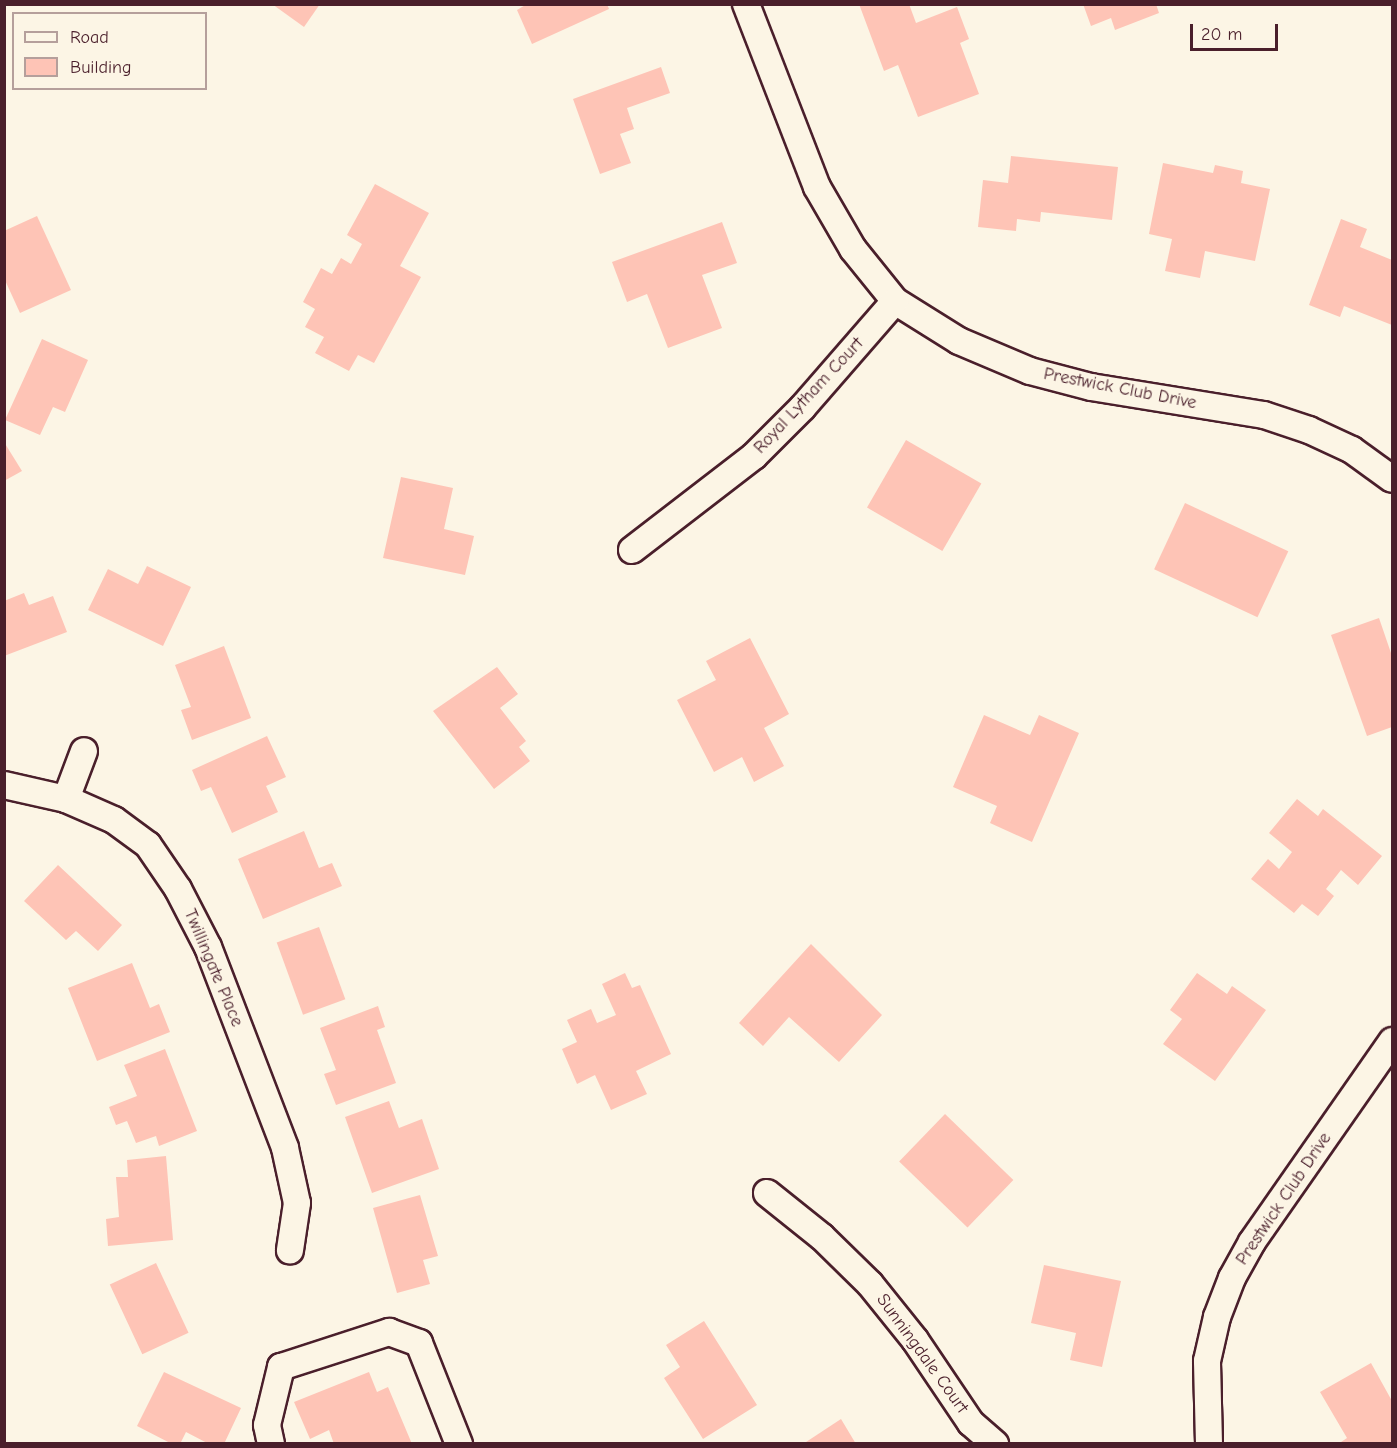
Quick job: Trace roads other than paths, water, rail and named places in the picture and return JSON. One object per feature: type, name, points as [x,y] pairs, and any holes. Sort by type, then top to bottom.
[{"type":"street","name":"Prestwick Club Drive","points":[[746,4],[817,187],[853,249],[895,301],[959,341],[1030,372],[1091,387],[1264,415],[1310,430],[1352,450],[1392,479]]},
{"type":"street","name":"Royal Lytham Court","points":[[632,550],[754,456],[803,407],[895,301]]},
{"type":"street","points":[[66,799],[84,751]]},
{"type":"street","name":"Twillingate Place","points":[[4,785],[66,799],[114,820],[148,845],[178,889],[208,947],[285,1148],[297,1203],[290,1250]]},
{"type":"street","name":"Prestwick Club Drive","points":[[1209,1443],[1207,1361],[1217,1317],[1232,1278],[1252,1242],[1392,1041]]},
{"type":"street","name":"Sunningdale Court","points":[[767,1194],[822,1237],[870,1284],[915,1340],[971,1423],[995,1443]]},
{"type":"street","points":[[272,1443],[267,1425],[281,1367],[389,1332],[419,1343],[459,1443]]}]
